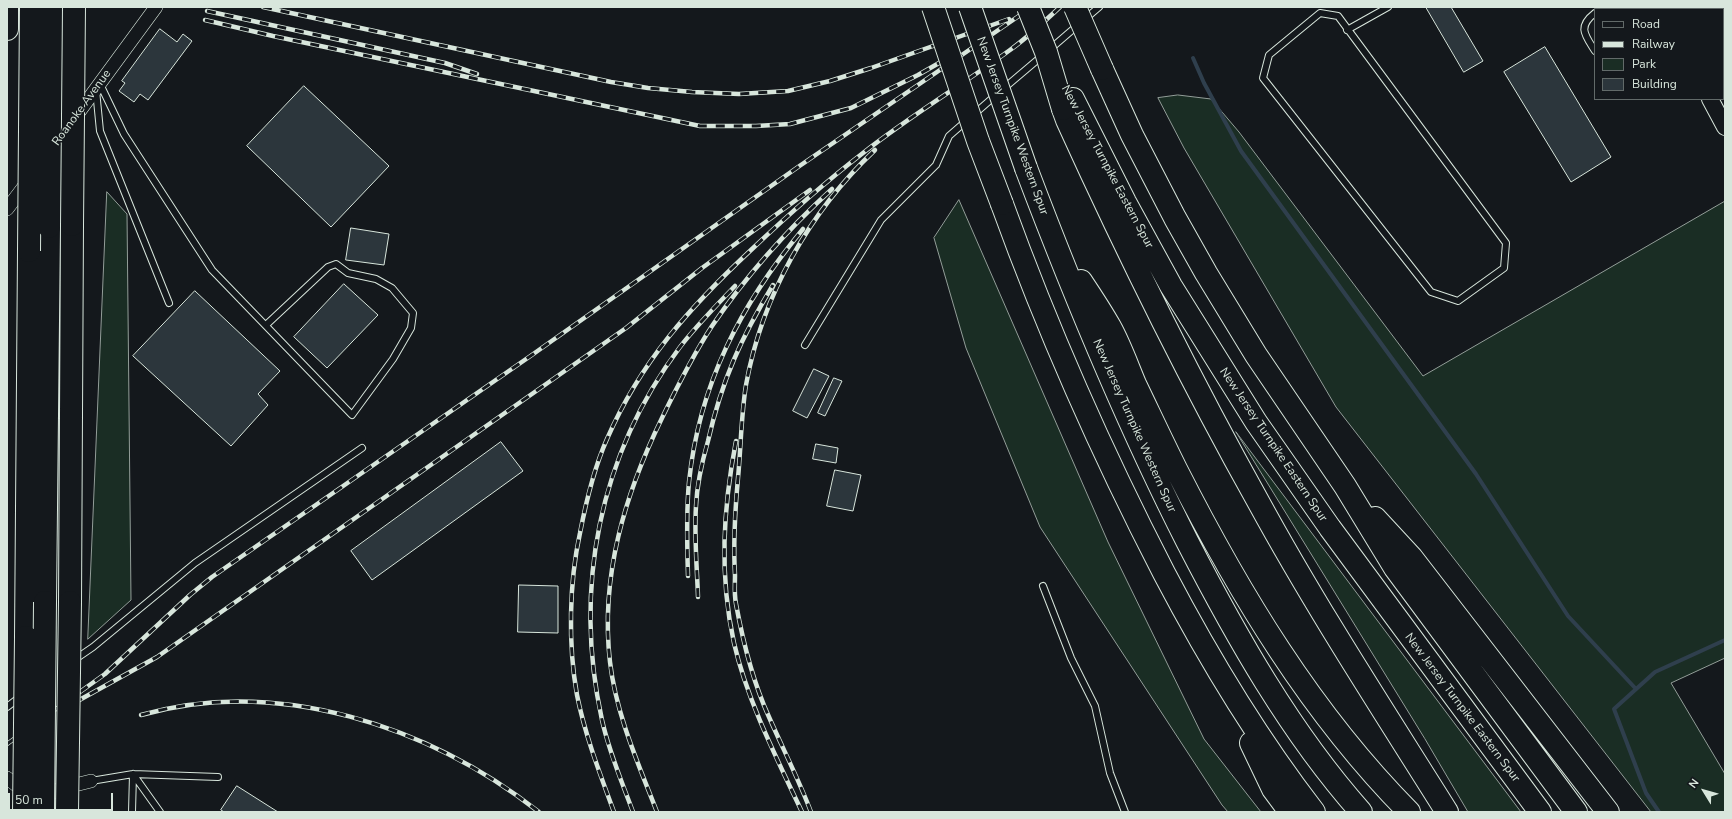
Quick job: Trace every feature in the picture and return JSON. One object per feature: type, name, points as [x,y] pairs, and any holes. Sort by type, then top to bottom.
[{"type":"highway","points":[[7,7],[7,29]]},
{"type":"highway","points":[[31,7],[26,637],[34,808]]},
{"type":"highway","points":[[34,808],[45,602],[51,7]]},
{"type":"highway","points":[[67,812],[74,7]]},
{"type":"highway","points":[[933,7],[978,141],[1020,256],[1063,361],[1117,480],[1177,598],[1221,676],[1268,750],[1314,812]]},
{"type":"highway","name":"New Jersey Turnpike Western Spur","points":[[970,7],[1050,233],[1147,459],[1203,572],[1248,653],[1286,712],[1319,759],[1361,812]]},
{"type":"highway","name":"New Jersey Turnpike Eastern Spur","points":[[1028,7],[1068,104],[1125,202],[1168,281],[1256,422],[1334,533],[1540,812]]},
{"type":"highway","points":[[1075,7],[1142,155],[1210,280],[1273,382],[1345,486],[1395,568],[1576,812]]},
{"type":"highway","name":"New Jersey Turnpike Eastern Spur","points":[[1068,104],[1067,120],[1120,236],[1229,449],[1290,558],[1447,812]]},
{"type":"highway","points":[[1050,233],[1110,327],[1155,427],[1200,515],[1262,623],[1323,714],[1364,763],[1409,812]]},
{"type":"highway","points":[[1345,486],[1412,558],[1608,812]]},
{"type":"highway","points":[[1221,676],[1272,789],[1290,812]]},
{"type":"street","name":"Roanoke Avenue","points":[[7,209],[156,7]]},
{"type":"street","points":[[1711,100],[1725,127]]},
{"type":"street","points":[[7,778],[34,808]]},
{"type":"street","points":[[18,812],[34,808],[63,788],[91,781]]},
{"type":"lane","points":[[805,344],[881,220],[936,165],[949,136],[1099,7]]},
{"type":"lane","points":[[1347,30],[1388,7]]},
{"type":"lane","points":[[1320,13],[1338,16],[1347,30],[1506,243],[1504,268],[1458,301],[1431,292],[1262,78],[1269,55],[1320,13]]},
{"type":"lane","points":[[1594,14],[1588,18],[1584,26],[1584,35],[1594,50]]},
{"type":"lane","points":[[98,86],[100,131],[169,303]]},
{"type":"lane","points":[[98,86],[124,134],[212,270],[352,415],[393,359],[411,328],[413,314],[392,288],[376,279],[348,273],[336,264],[328,267],[266,325]]},
{"type":"lane","points":[[62,668],[92,647],[195,563],[362,448]]},
{"type":"lane","points":[[1043,586],[1071,658],[1095,706],[1110,773],[1125,812]]},
{"type":"lane","points":[[38,686],[50,677]]},
{"type":"lane","points":[[7,707],[31,690]]},
{"type":"lane","points":[[132,812],[133,774]]},
{"type":"lane","points":[[133,774],[160,812]]},
{"type":"lane","points":[[91,781],[133,774],[218,777]]},
{"type":"green space","points":[[1178,95],[1211,99],[1239,132],[1423,376],[1725,201],[1725,658],[1671,683],[1725,774],[1725,812],[1651,812],[1336,407],[1184,148],[1158,98]]},
{"type":"green space","points":[[107,192],[127,214],[131,600],[88,639]]},
{"type":"green space","points":[[959,200],[1108,542],[1204,739],[1261,812],[1228,812],[1222,805],[1040,527],[966,348],[934,238]]},
{"type":"green space","points":[[1236,432],[1521,812],[1468,812],[1425,739]]},
{"type":"building","points":[[1426,7],[1451,7],[1483,61],[1464,72]]},
{"type":"building","points":[[160,29],[177,42],[183,34],[192,41],[148,100],[140,94],[134,102],[119,91],[125,83],[122,81]]},
{"type":"building","points":[[1545,47],[1611,157],[1571,182],[1504,72]]},
{"type":"building","points":[[304,86],[389,166],[331,227],[247,146]]},
{"type":"building","points":[[351,228],[389,234],[384,265],[346,260]]},
{"type":"building","points":[[344,284],[378,315],[327,368],[294,337]]},
{"type":"building","points":[[195,291],[280,371],[258,394],[268,405],[231,446],[133,356]]},
{"type":"building","points":[[814,369],[829,376],[807,418],[793,411]]},
{"type":"building","points":[[834,378],[842,381],[825,416],[818,413]]},
{"type":"building","points":[[501,442],[523,471],[372,580],[351,551]]},
{"type":"building","points":[[816,444],[838,448],[836,463],[813,459]]},
{"type":"building","points":[[835,470],[861,475],[853,511],[827,506]]},
{"type":"building","points":[[519,585],[558,586],[558,633],[518,632]]},
{"type":"building","points":[[237,786],[278,812],[224,812],[221,810]]},
{"type":"waterway","points":[[1193,58],[1204,83],[1241,151],[1476,474],[1568,616],[1636,689]]},
{"type":"waterway","points":[[1659,812],[1646,793],[1614,709],[1655,672],[1725,640]]},
{"type":"railway","points":[[263,7],[611,82],[648,88],[739,94],[788,91],[830,81],[1009,19]]},
{"type":"railway","points":[[7,744],[105,674],[190,595],[212,577],[529,357],[798,167],[1032,7]]},
{"type":"railway","points":[[614,812],[598,769],[580,710],[572,656],[571,614],[576,552],[582,521],[594,473],[602,450],[620,411],[651,360],[688,314],[729,271],[778,225],[848,164],[899,126],[1010,50],[1030,35],[1060,7]]},
{"type":"railway","points":[[207,11],[445,63],[477,74]]},
{"type":"railway","points":[[205,20],[273,36],[700,126],[756,126],[790,124],[851,108],[918,75],[946,59]]},
{"type":"railway","points":[[811,812],[763,704],[745,647],[736,604],[734,551],[743,408],[753,352],[776,288],[809,228],[829,200],[851,174],[875,150]]},
{"type":"railway","points":[[657,812],[635,757],[622,719],[610,662],[608,630],[609,598],[612,567],[618,536],[637,476],[649,447],[679,383],[705,337],[725,307],[753,271],[783,237],[832,189]]},
{"type":"railway","points":[[74,703],[157,657],[626,328],[702,268],[810,190]]},
{"type":"railway","points":[[688,576],[687,517],[689,482],[694,446],[702,412],[726,347],[742,316],[760,286],[803,229]]},
{"type":"railway","points":[[698,597],[695,517],[700,473],[726,379],[751,323],[773,285]]},
{"type":"railway","points":[[633,812],[608,744],[602,720],[594,671],[591,621],[593,572],[600,524],[612,478],[630,432],[652,389],[686,339],[735,286]]},
{"type":"railway","points":[[736,441],[728,492],[724,542],[726,592],[729,618],[740,664],[755,708],[802,812]]},
{"type":"railway","points":[[141,715],[193,704],[246,702],[298,706],[350,717],[401,733],[450,755],[496,782],[539,812]]}]
